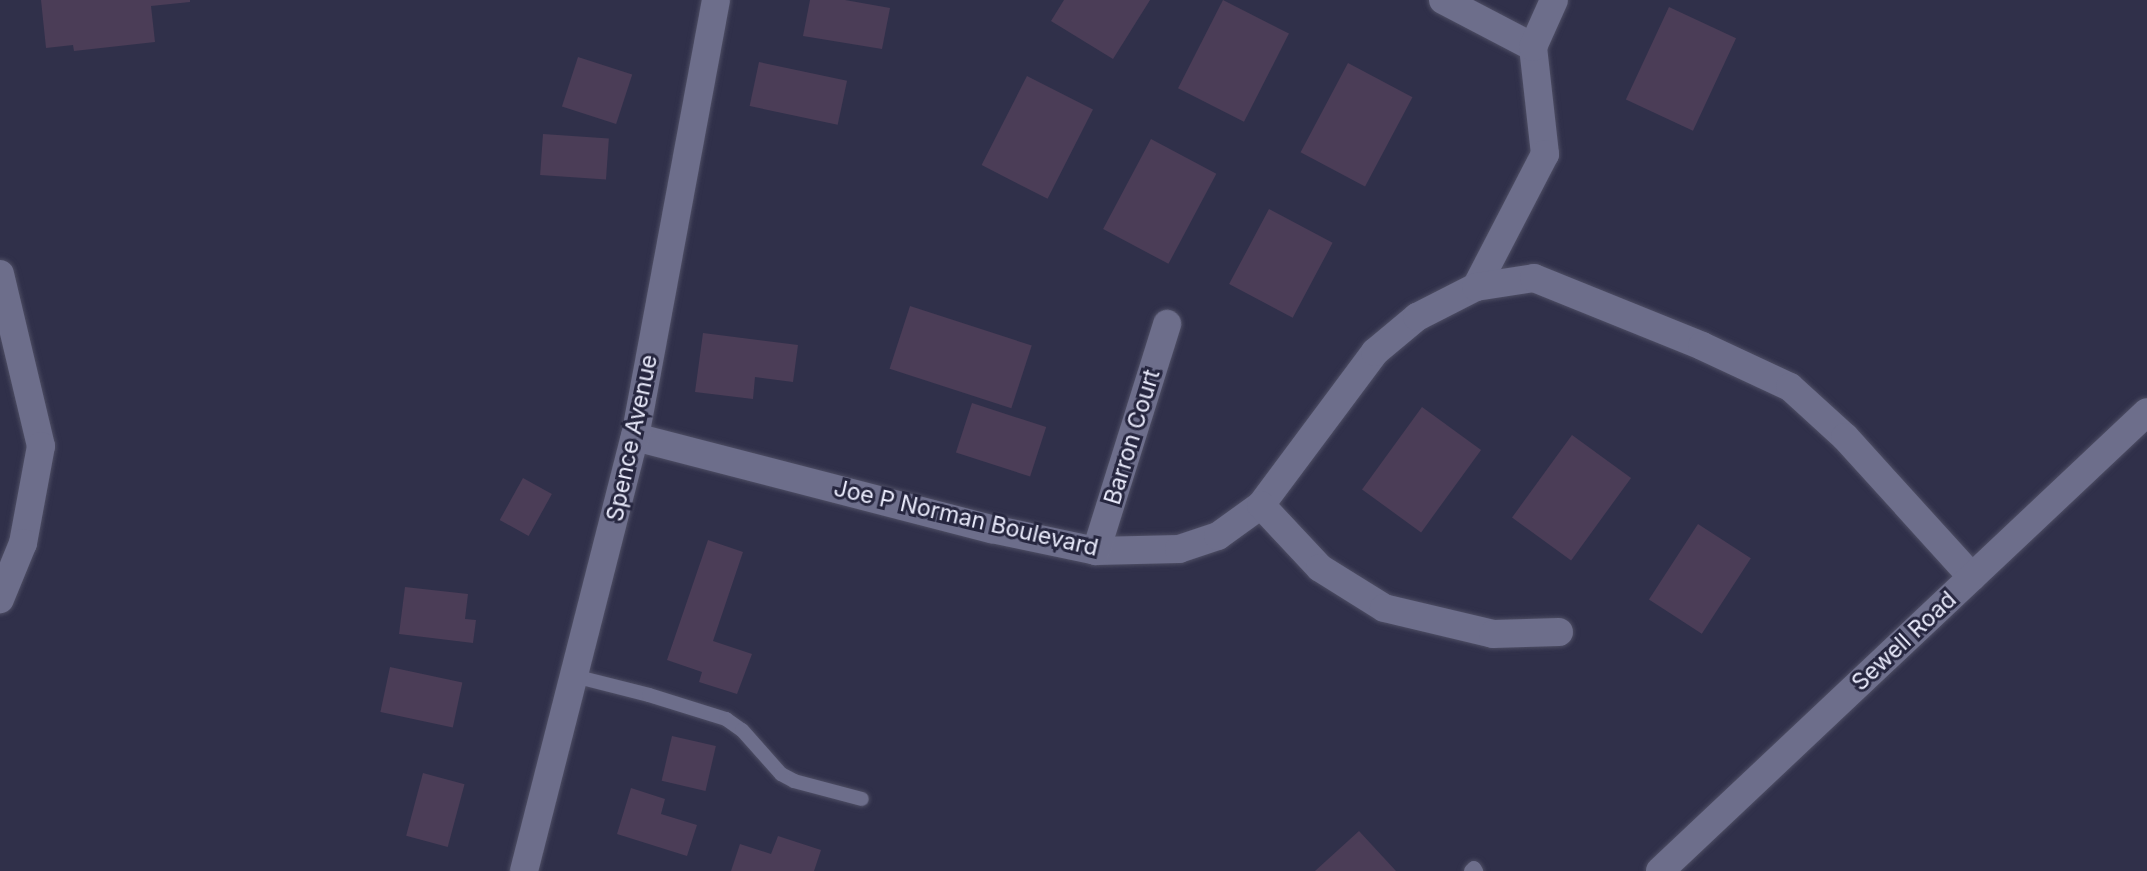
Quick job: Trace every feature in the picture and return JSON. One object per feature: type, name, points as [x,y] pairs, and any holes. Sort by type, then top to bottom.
[{"type":"street","name":"Spence Avenue","points":[[524,871],[635,437],[716,0]]},
{"type":"street","points":[[1443,0],[1533,47]]},
{"type":"street","points":[[1476,287],[1545,154],[1533,47],[1554,0]]},
{"type":"street","points":[[0,274],[41,446],[23,543],[0,600]]},
{"type":"street","name":"Joe P Norman Boulevard","points":[[635,437],[992,529],[1096,551],[1179,549],[1217,536],[1261,505],[1375,352],[1417,317],[1476,287],[1534,278],[1702,346],[1790,387],[1844,437],[1972,577]]},
{"type":"street","name":"Barron Court","points":[[1096,551],[1167,324]]},
{"type":"street","name":"Sewell Road","points":[[1660,871],[2147,412]]},
{"type":"street","points":[[1261,505],[1320,568],[1384,608],[1493,634],[1559,632]]},
{"type":"lane","points":[[574,676],[649,695],[726,719],[741,730],[781,774],[794,781],[862,799]]},
{"type":"building","points":[[41,0],[190,2],[151,6],[155,42],[74,51],[73,45],[46,48]]},
{"type":"building","points":[[810,0],[845,0],[890,8],[882,49],[803,36]]},
{"type":"building","points":[[1064,0],[1150,0],[1113,59],[1051,21]]},
{"type":"building","points":[[1223,0],[1289,34],[1244,122],[1178,88]]},
{"type":"building","points":[[1669,7],[1736,38],[1693,131],[1626,99]]},
{"type":"building","points":[[578,57],[632,75],[616,124],[562,106]]},
{"type":"building","points":[[759,62],[847,81],[838,125],[750,106]]},
{"type":"building","points":[[1348,63],[1412,97],[1365,186],[1301,152]]},
{"type":"building","points":[[1027,76],[1093,110],[1048,199],[982,165]]},
{"type":"building","points":[[543,134],[609,139],[606,180],[540,175]]},
{"type":"building","points":[[1151,139],[1216,174],[1168,264],[1103,229]]},
{"type":"building","points":[[1269,209],[1333,243],[1293,318],[1229,284]]},
{"type":"building","points":[[910,306],[1032,346],[1011,408],[890,369]]},
{"type":"building","points":[[703,333],[798,345],[793,382],[755,377],[753,399],[695,392]]},
{"type":"building","points":[[972,403],[1046,427],[1030,477],[956,452]]},
{"type":"building","points":[[1422,407],[1481,450],[1421,532],[1362,490]]},
{"type":"building","points":[[1572,435],[1631,478],[1571,560],[1512,518]]},
{"type":"building","points":[[523,478],[552,494],[529,536],[500,520]]},
{"type":"building","points":[[1698,524],[1751,558],[1702,634],[1649,599]]},
{"type":"building","points":[[708,540],[743,552],[713,641],[752,654],[737,694],[699,682],[702,672],[667,660]]},
{"type":"building","points":[[405,587],[468,594],[465,619],[476,620],[473,643],[399,634]]},
{"type":"building","points":[[390,667],[462,682],[453,727],[380,712]]},
{"type":"building","points":[[672,736],[716,746],[705,791],[662,781]]},
{"type":"building","points":[[423,773],[465,784],[448,847],[406,836]]},
{"type":"building","points":[[631,788],[665,799],[661,814],[697,825],[687,856],[617,834]]},
{"type":"building","points":[[1359,831],[1396,871],[1315,871]]},
{"type":"building","points":[[778,836],[821,850],[814,871],[731,871],[740,844],[771,854]]}]
